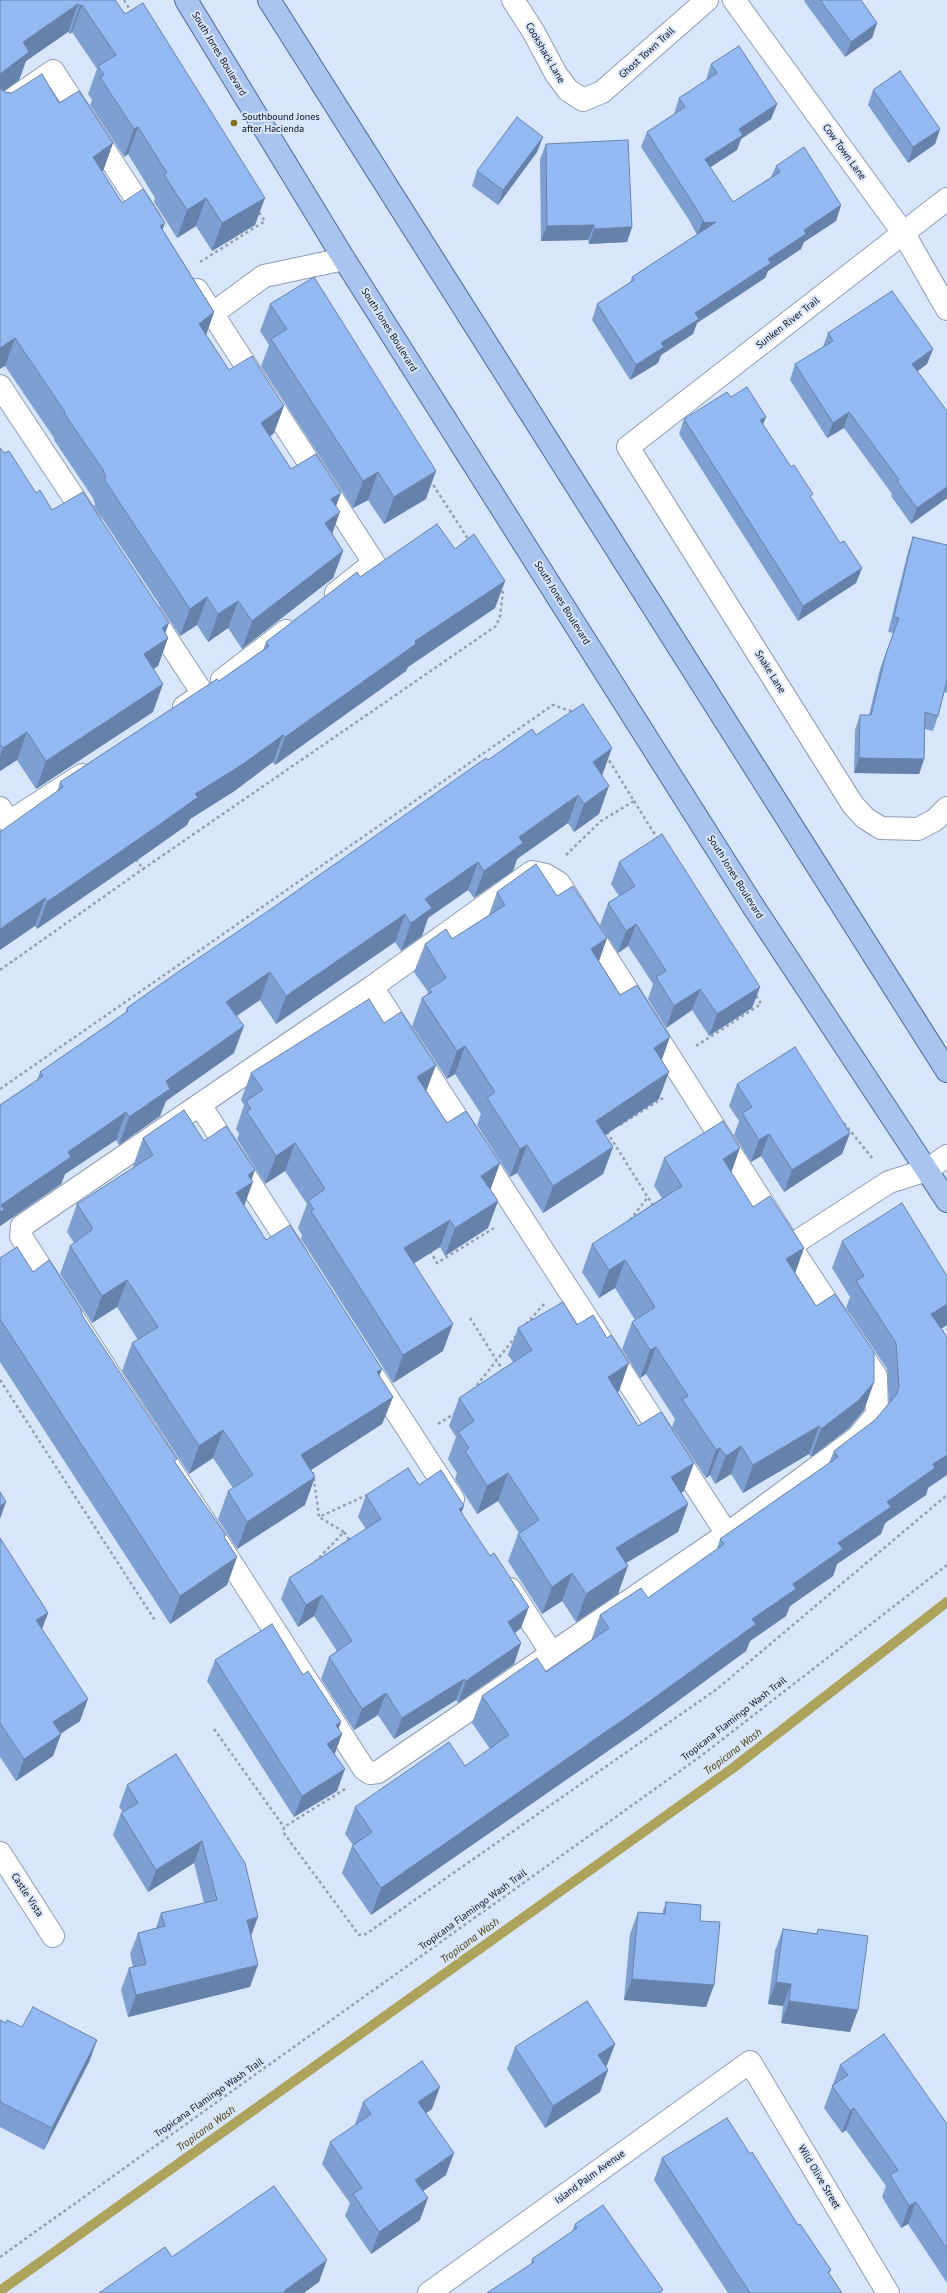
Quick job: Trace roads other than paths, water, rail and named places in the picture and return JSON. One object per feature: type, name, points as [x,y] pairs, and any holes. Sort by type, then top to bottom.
[{"type":"main road","name":"South Jones Boulevard","points":[[186,0],[344,258],[753,906],[947,1201]]},
{"type":"main road","points":[[269,0],[947,1071]]},
{"type":"street","name":"Cookshack Lane","points":[[513,0],[533,31],[556,74],[568,90],[583,100]]},
{"type":"street","name":"Ghost Town Trail","points":[[583,100],[602,92],[707,0]]},
{"type":"street","name":"Cow Town Lane","points":[[734,0],[904,234],[947,309]]},
{"type":"street","points":[[0,108],[53,71],[162,237]]},
{"type":"street","name":"Sunken River Trail","points":[[628,447],[904,234],[947,199]]},
{"type":"street","points":[[212,314],[264,276],[344,258]]},
{"type":"street","points":[[188,277],[374,563],[320,604]]},
{"type":"street","points":[[0,386],[103,542]]},
{"type":"street","name":"Snake Lane","points":[[628,447],[853,805],[861,814],[881,828],[918,829],[935,820],[947,808]]},
{"type":"street","points":[[142,602],[203,694]]},
{"type":"street","points":[[170,716],[203,694],[302,618]]},
{"type":"street","points":[[3,820],[97,764]]},
{"type":"street","points":[[532,872],[546,875],[559,883],[790,1246],[876,1376],[877,1414],[858,1438],[727,1534],[551,1652],[378,1772],[370,1773],[364,1769],[21,1236],[22,1226],[372,987],[532,872]]},
{"type":"street","points":[[372,987],[727,1534]]},
{"type":"street","points":[[200,1105],[306,1271]]},
{"type":"street","points":[[790,1246],[889,1182],[926,1170],[947,1156]]},
{"type":"street","points":[[362,1357],[463,1515]]},
{"type":"street","points":[[501,1574],[551,1652]]},
{"type":"street","name":"Castle Vista","points":[[0,1853],[53,1936]]},
{"type":"street","name":"Island Palm Avenue","points":[[429,2293],[750,2062]]},
{"type":"street","name":"Wild Olive Street","points":[[750,2062],[888,2293]]},
{"type":"waterway","name":"Tropicana Wash","points":[[0,2291],[733,1768],[947,1602]]},
{"type":"place","name":"Southbound Jones after Hacienda","points":[[234,123]]}]
